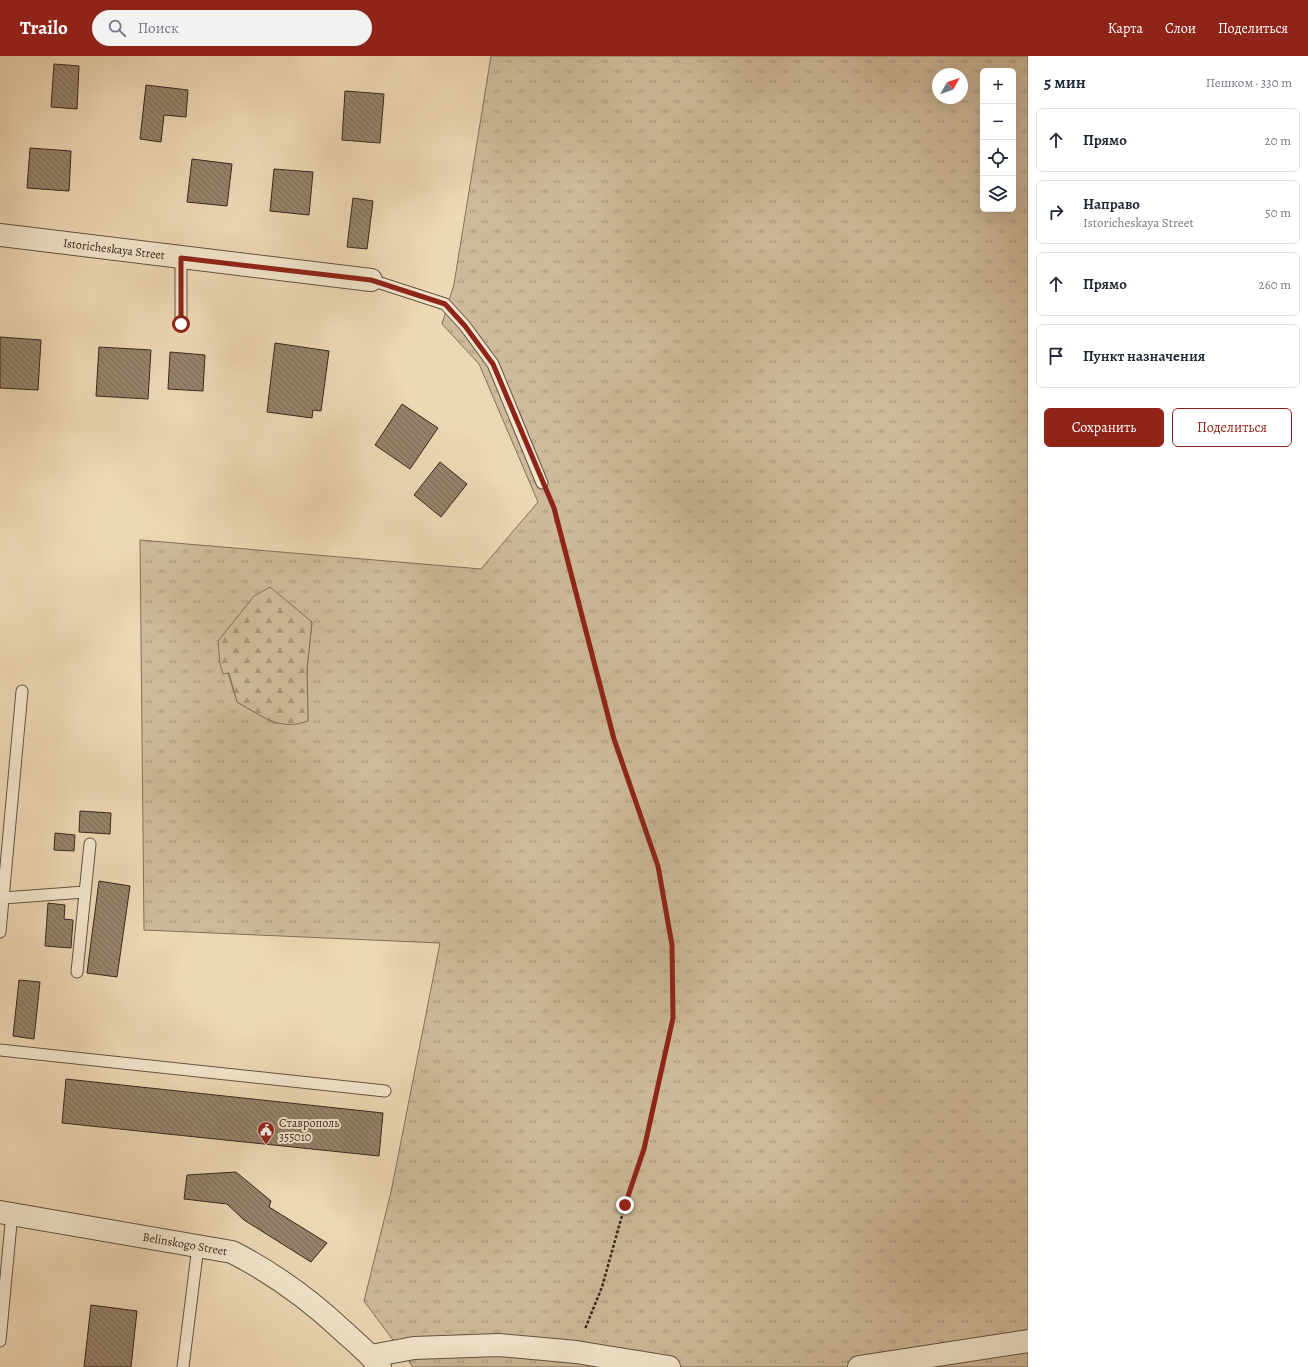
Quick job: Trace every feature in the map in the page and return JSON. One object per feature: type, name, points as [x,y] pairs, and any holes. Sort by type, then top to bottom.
[{"type":"street","name":"Istoricheskaya Street","points":[[0,235],[371,280]]},
{"type":"street","name":"Belinskogo Street","points":[[6,1212],[232,1252],[263,1268],[314,1304],[375,1362]]},
{"type":"street","points":[[859,1367],[1028,1341]]},
{"type":"street","points":[[375,1362],[414,1348],[498,1345],[576,1352],[669,1367]]},
{"type":"lane","points":[[181,258],[181,324]]},
{"type":"lane","points":[[371,280],[445,304],[465,326],[493,364],[542,484]]},
{"type":"lane","points":[[0,932],[22,691]]},
{"type":"lane","points":[[77,972],[90,844]]},
{"type":"lane","points":[[4,898],[85,892]]},
{"type":"lane","points":[[0,1050],[385,1091]]},
{"type":"lane","points":[[0,1341],[6,1212]]},
{"type":"lane","points":[[183,1367],[198,1246]]},
{"type":"path","points":[[542,484],[554,508],[614,739],[658,866],[672,945],[673,1018],[644,1149],[625,1205],[602,1287],[576,1352]]},
{"type":"green space","points":[[491,56],[1028,56],[1028,1367],[413,1367],[364,1301],[391,1192],[440,943],[144,930],[140,540],[481,569],[538,502],[479,364],[442,324],[454,284]],"holes":[[[312,622],[307,669],[308,721],[274,723],[237,702],[228,673]]]},
{"type":"green space","points":[[270,587],[312,622],[307,669],[308,721],[298,724],[279,723],[262,717],[237,702],[229,673],[223,674],[220,664],[218,641],[254,596]]},
{"type":"building","points":[[54,64],[79,66],[77,109],[51,107]]},
{"type":"building","points":[[146,85],[188,90],[186,117],[164,115],[161,142],[140,139]]},
{"type":"building","points":[[345,91],[384,94],[380,143],[342,140]]},
{"type":"building","points":[[30,148],[71,151],[69,191],[27,188]]},
{"type":"building","points":[[192,159],[232,164],[227,206],[187,202]]},
{"type":"building","points":[[274,169],[313,172],[309,215],[270,211]]},
{"type":"building","points":[[353,198],[373,201],[367,249],[347,247]]},
{"type":"building","points":[[0,337],[41,340],[38,390],[0,388]]},
{"type":"building","points":[[275,343],[329,351],[321,411],[313,410],[312,418],[267,412]]},
{"type":"building","points":[[99,347],[151,350],[148,399],[96,396]]},
{"type":"building","points":[[170,352],[205,355],[203,391],[168,389]]},
{"type":"building","points":[[402,404],[438,428],[410,469],[375,445]]},
{"type":"building","points":[[440,462],[467,484],[441,517],[414,495]]},
{"type":"building","points":[[80,811],[111,813],[110,834],[79,832]]},
{"type":"building","points":[[55,833],[75,835],[74,851],[54,850]]},
{"type":"building","points":[[99,881],[130,886],[117,977],[87,973]]},
{"type":"building","points":[[48,903],[65,905],[64,919],[73,920],[71,948],[45,946]]},
{"type":"building","points":[[19,980],[40,982],[34,1039],[13,1036]]},
{"type":"building","points":[[66,1079],[383,1113],[379,1156],[62,1123]]},
{"type":"building","points":[[236,1172],[271,1201],[269,1207],[327,1243],[311,1262],[244,1220],[227,1204],[184,1199],[187,1175]]},
{"type":"building","points":[[91,1305],[137,1311],[131,1367],[84,1367]]},
{"type":"place","name":"Ставрополь 355010","points":[[266,1145]]},
{"type":"route","points":[[181,324],[181,258],[371,280],[445,304],[465,326],[493,364],[542,484],[554,508],[614,739],[658,866],[672,945],[673,1018],[644,1149],[625,1205]]}]
